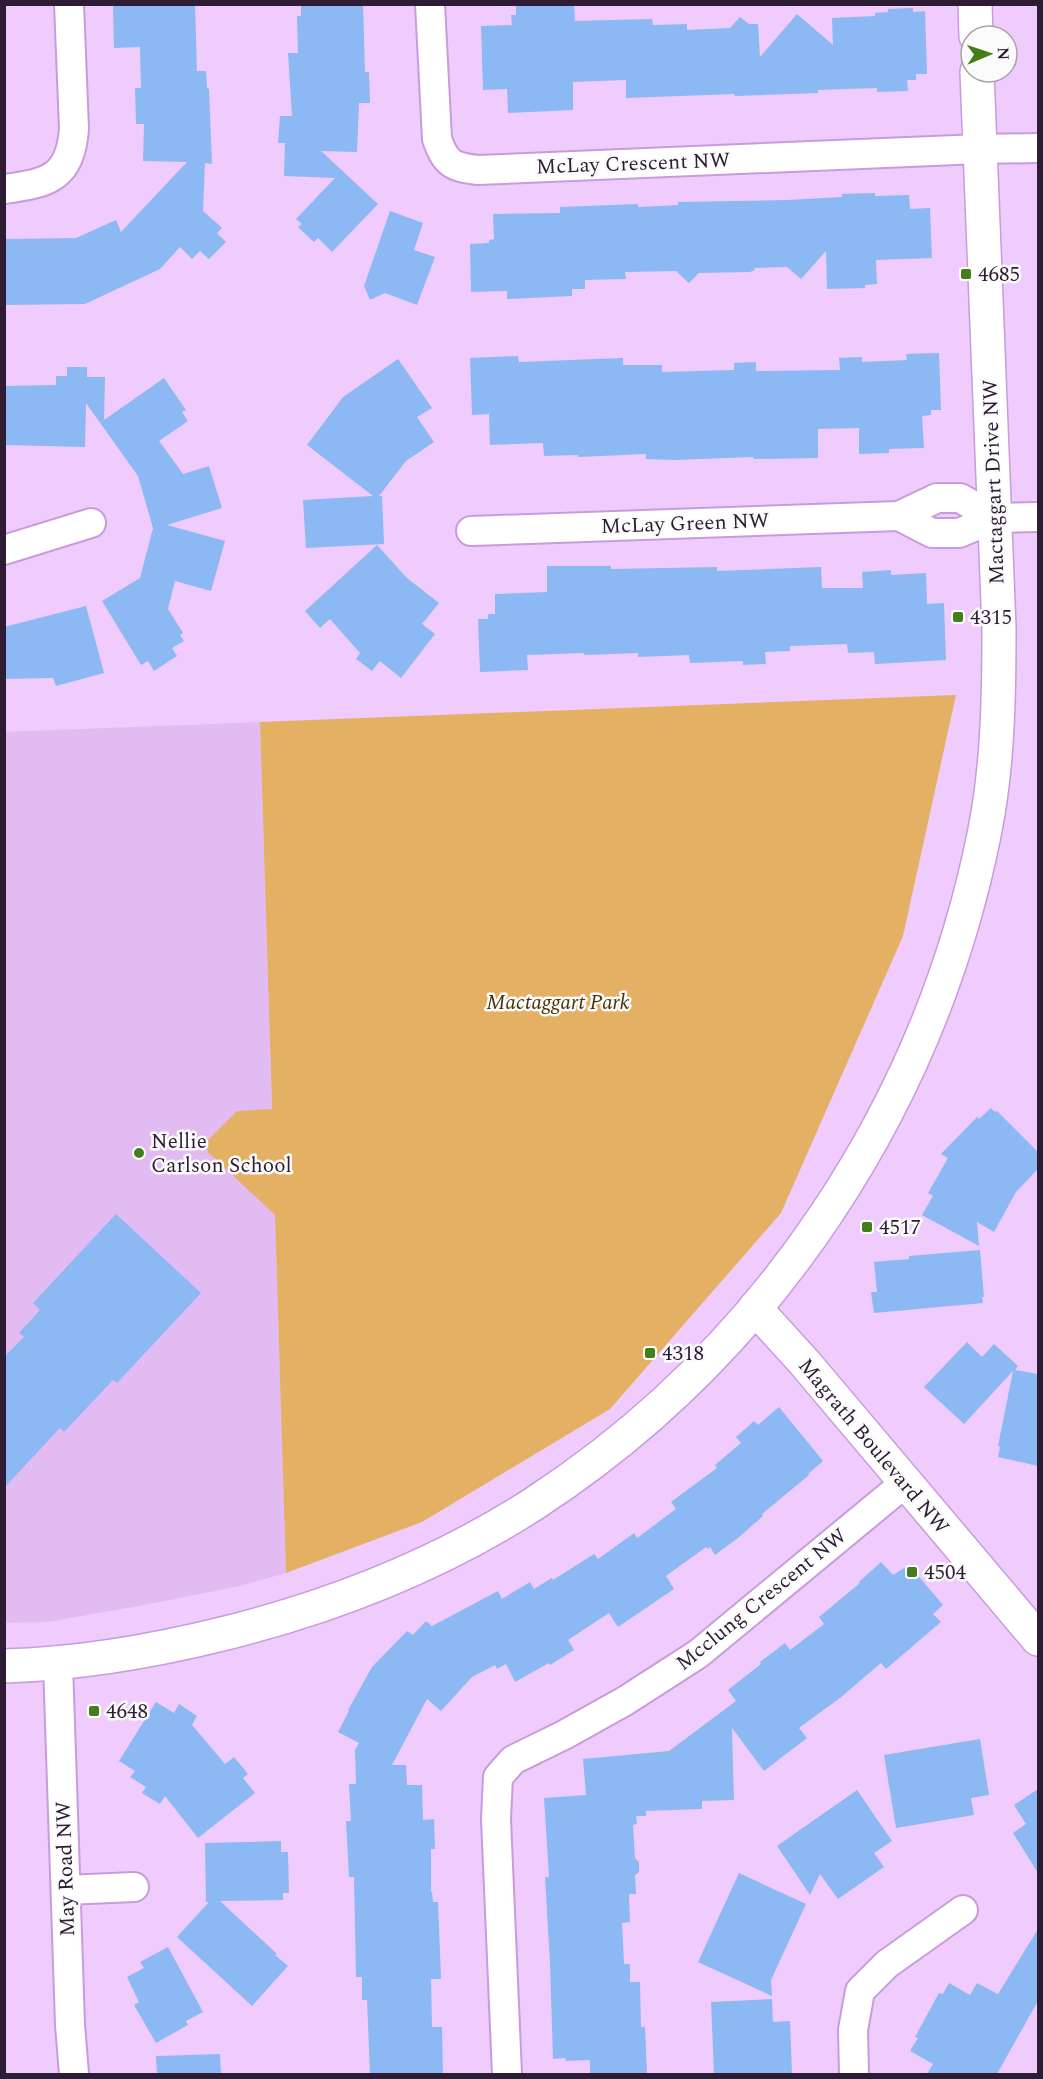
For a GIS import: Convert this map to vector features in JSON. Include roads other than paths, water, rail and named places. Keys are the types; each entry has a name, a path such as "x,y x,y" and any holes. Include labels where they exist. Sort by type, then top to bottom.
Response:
{"street":[{"path":"4,189 29,186 48,180 61,171 73,147 69,4"},
{"name":"McLay Crescent NW","path":"430,4 434,116 437,139 443,156 449,163 461,168 478,170 980,148 1038,148"},
{"path":"975,4 976,24"},
{"name":"Mactaggart Drive NW","path":"4,1666 58,1663 155,1648 259,1625 368,1587 494,1528 536,1503 598,1459 692,1376 727,1341 755,1308 828,1213 853,1175 894,1101 938,1000 957,941 980,853 995,771 999,668 977,84"},
{"name":"McLay Green NW","path":"471,531 899,516 937,498 960,498 995,518"},
{"path":"995,518 1038,518"},
{"path":"4,550 91,523"},
{"name":"Magrath Boulevard NW","path":"755,1308 804,1362 1038,1639"},
{"name":"Mcclung Crescent NW","path":"507,2074 496,1819 498,1777 513,1760 625,1701 698,1654 905,1483"},
{"name":"May Road NW","path":"58,1663 70,2025 74,2074"},
{"path":"66,1890 134,1887"},
{"path":"854,2074 853,2030 860,1991 887,1964 963,1910"}],"place":[{"name":"4685","path":"966,274"},
{"name":"4315","path":"958,617"},
{"name":"Nellie Carlson School","path":"139,1153"},
{"name":"4517","path":"867,1227"},
{"name":"4318","path":"650,1353"},
{"name":"4504","path":"912,1572"},
{"name":"4648","path":"94,1711"}],"park label":[{"name":"Mactaggart Park","path":"558,1002"}]}
